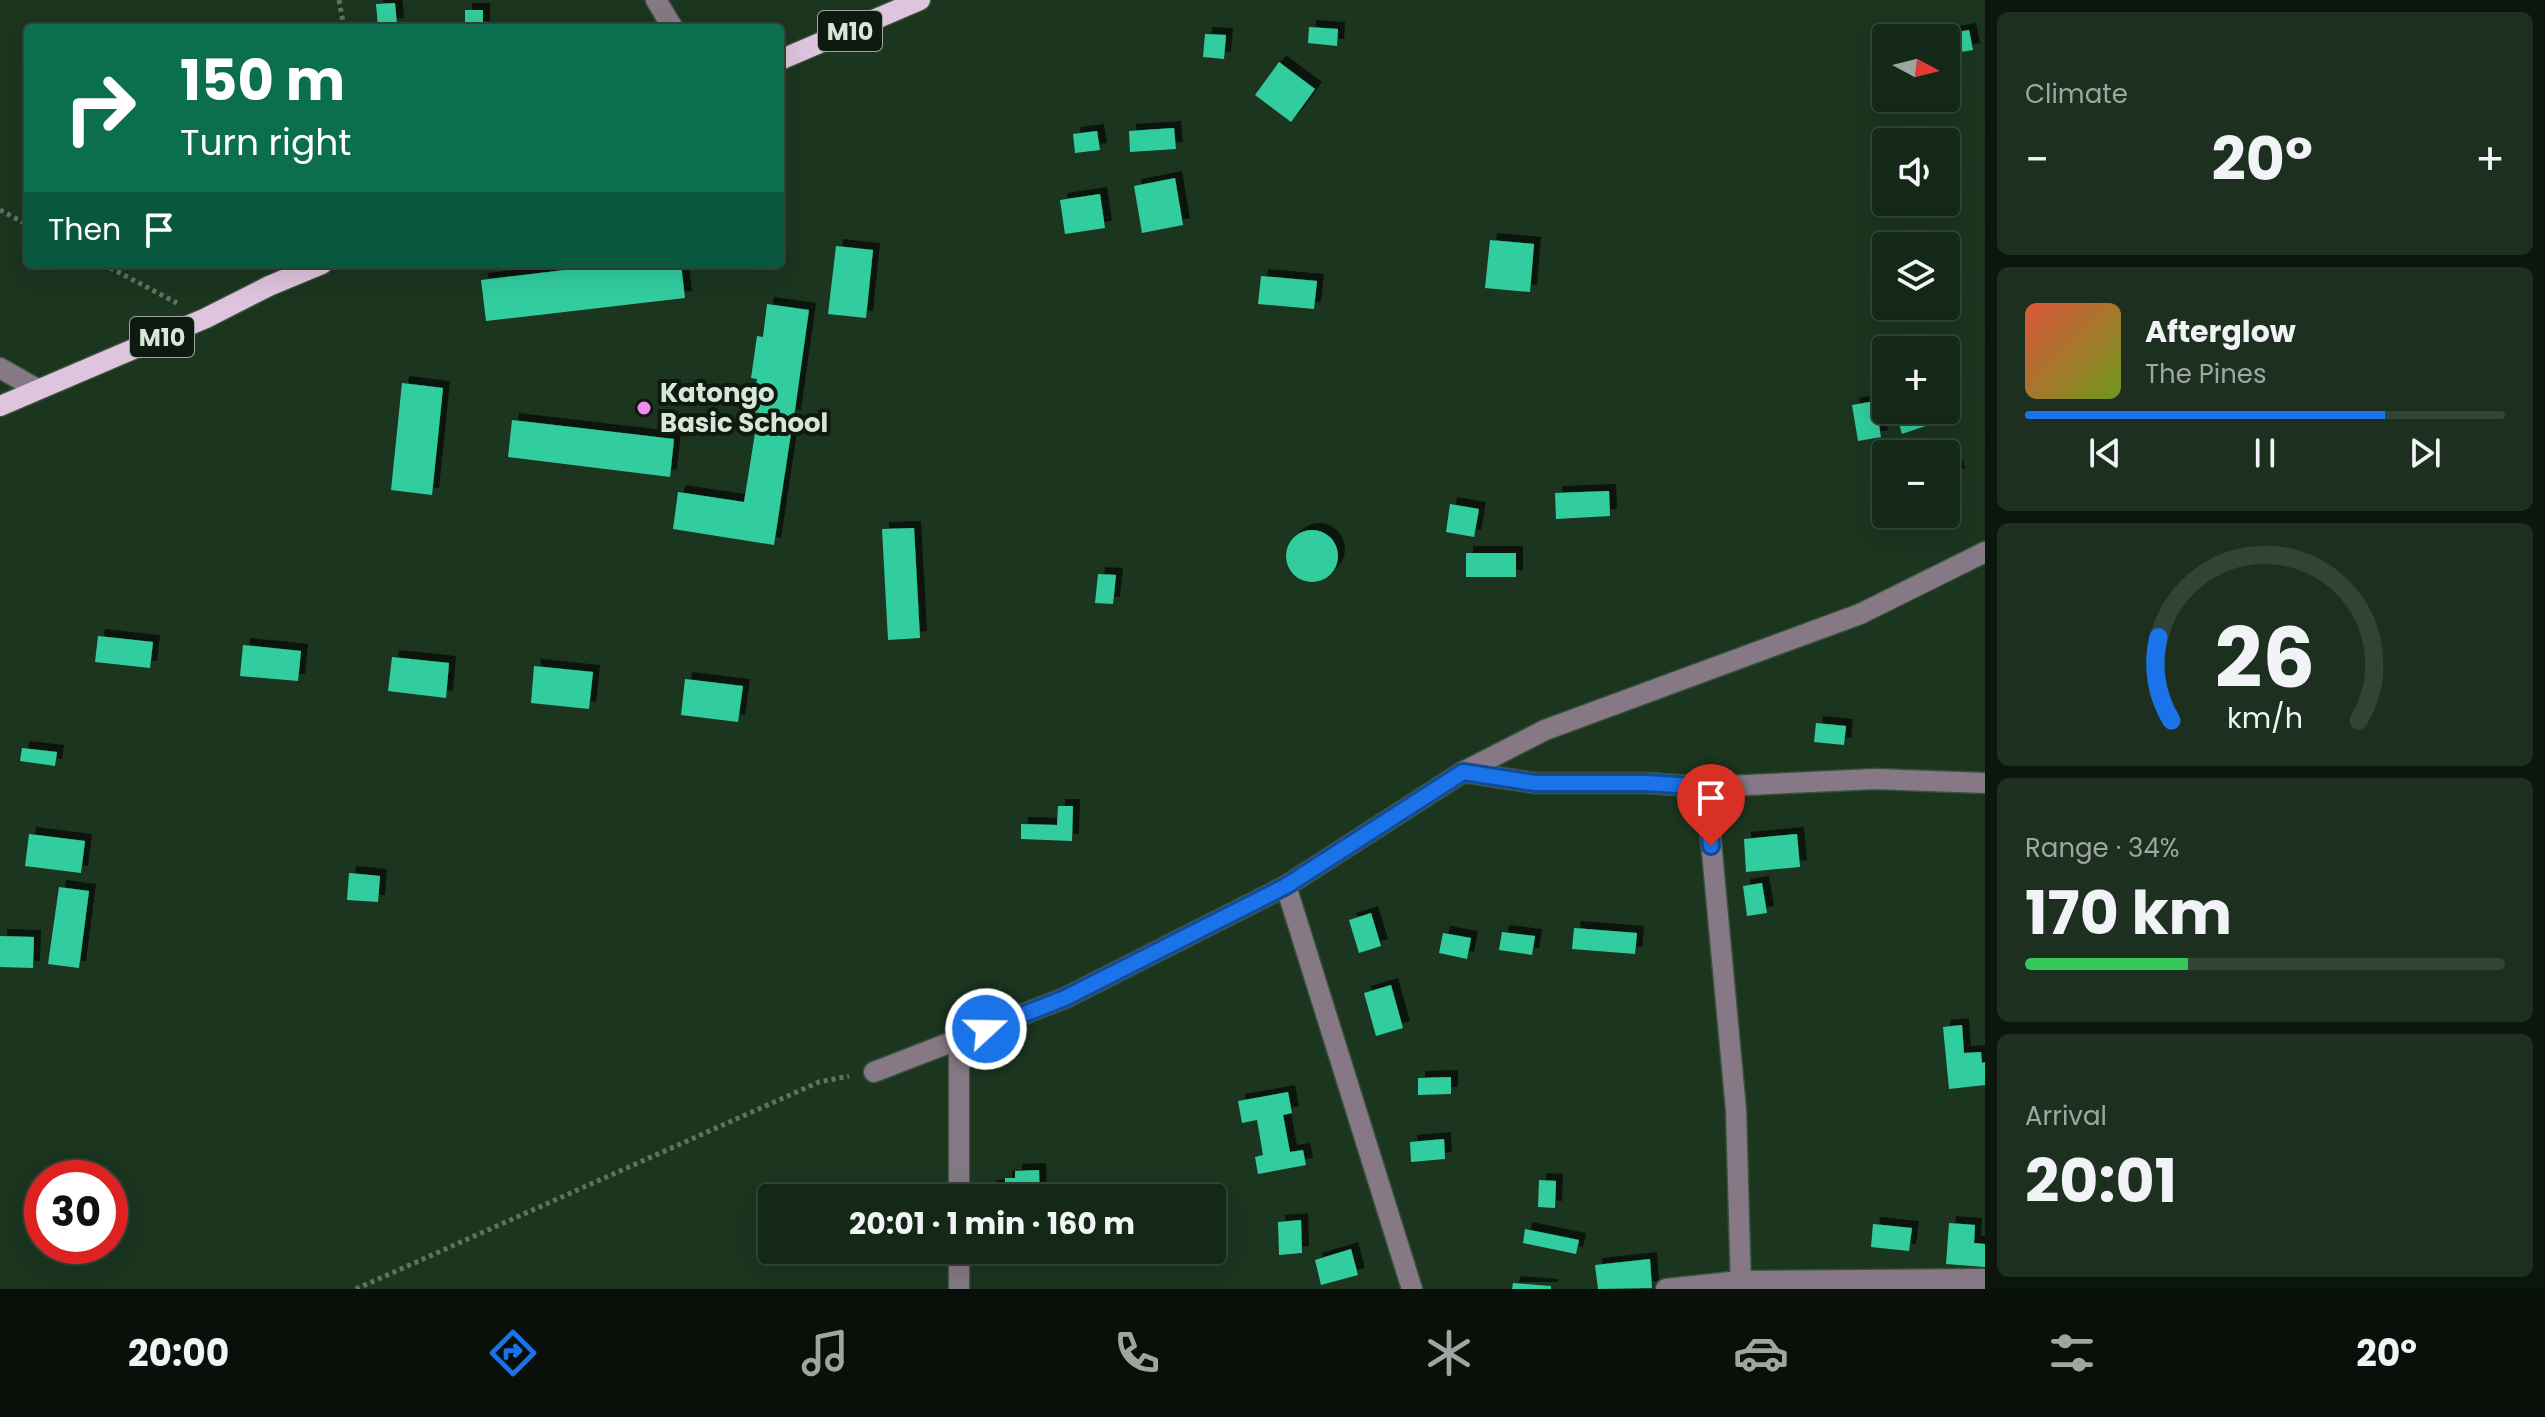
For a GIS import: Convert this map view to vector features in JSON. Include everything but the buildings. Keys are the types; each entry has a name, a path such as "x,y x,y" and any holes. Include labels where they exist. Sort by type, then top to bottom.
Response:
{"main road":[{"name":"M10","path":"784,58 920,0"},
{"name":"M10","path":"0,406 206,318 312,268"}],"street":[{"path":"656,0 671,24"},
{"path":"0,368 37,389"},
{"path":"874,1072 1065,998 1286,886 1463,772 1545,730 1860,614 1985,552"},
{"path":"1463,772 1535,783 1647,783 1706,787 1875,779 1985,783"},
{"path":"1706,787 1736,1110 1741,1285"},
{"path":"1286,886 1412,1289"},
{"path":"959,1039 959,1184"},
{"path":"959,1264 959,1289"},
{"path":"1666,1289 1985,1279"}],"path":[{"path":"339,0 343,24"},
{"path":"0,210 24,223"},
{"path":"111,268 206,318"},
{"path":"356,1289 819,1082 874,1072"}],"place":[{"name":"Katongo Basic School","path":"644,408"}],"route":[{"path":"986,1029 1065,998 1286,886 1463,772 1535,783 1647,783 1706,787 1711,846"}]}
